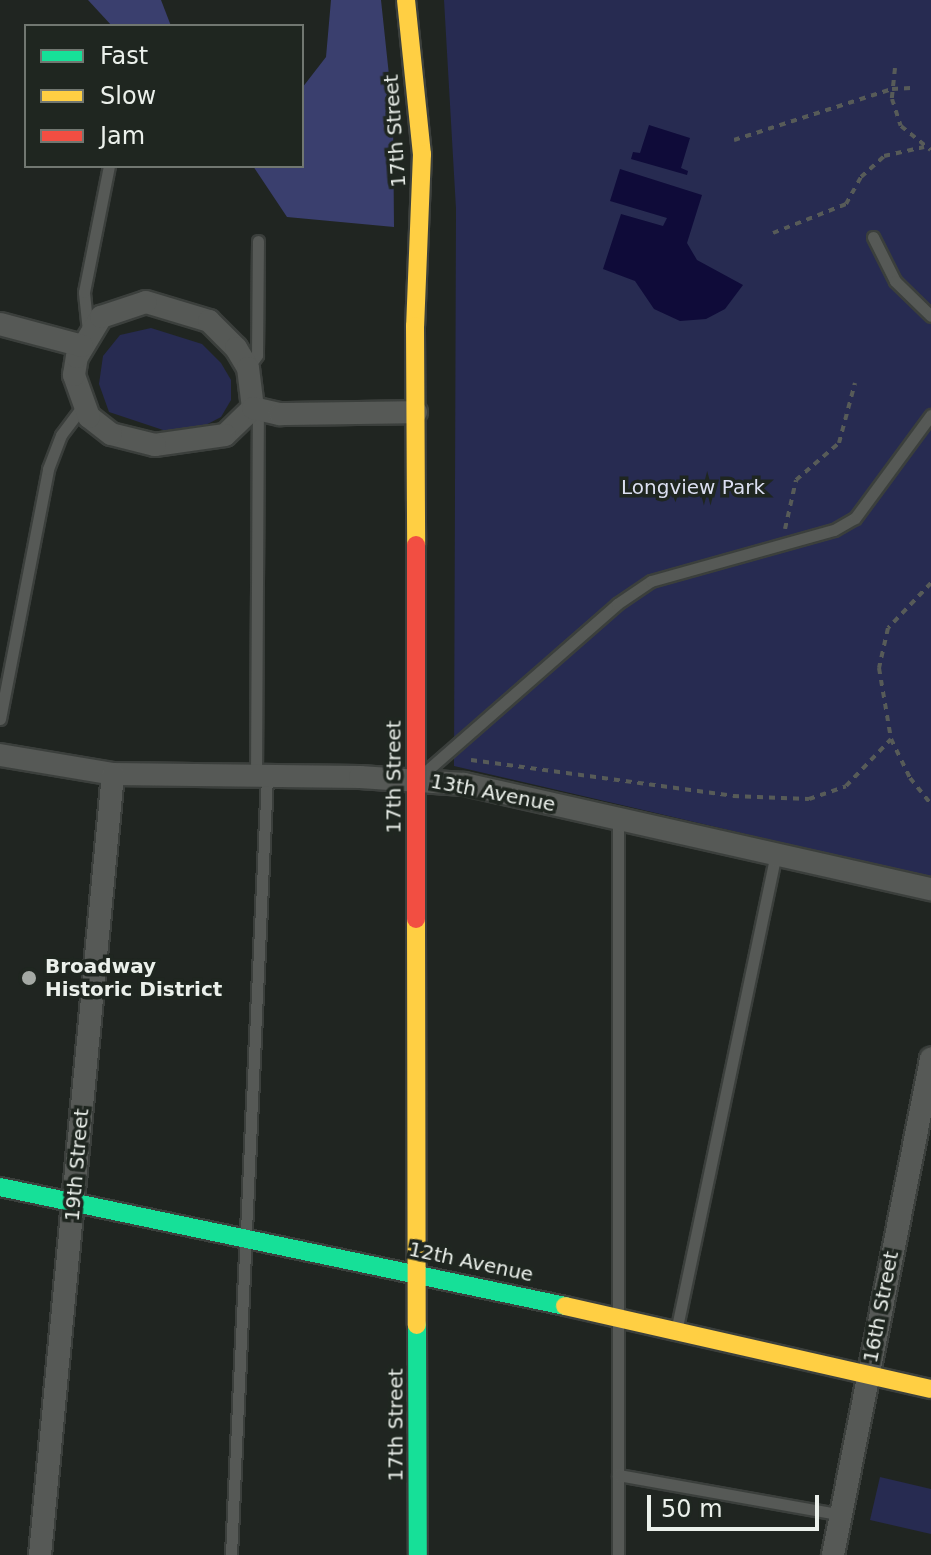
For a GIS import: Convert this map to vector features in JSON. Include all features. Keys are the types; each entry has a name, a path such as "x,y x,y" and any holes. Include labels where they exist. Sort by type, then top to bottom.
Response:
{"street":[{"name":"17th Street","path":"406,0 422,154 416,412 418,1555"},
{"path":"146,302 171,306 209,321 236,348 248,368 255,408 225,435 155,445 111,434 89,417 74,375 85,340 101,317 146,302"},
{"path":"0,324 85,340"},
{"path":"255,408 280,414 416,412"},
{"name":"13th Avenue","path":"0,755 113,774 416,780 464,784 931,889"},
{"name":"19th Street","path":"40,1555 113,774"},
{"name":"16th Street","path":"833,1555 931,1059"},
{"name":"12th Avenue","path":"0,1187 417,1272 931,1389"}],"lane":[{"path":"85,340 84,292 109,168"},
{"path":"873,237 895,281 931,316"},
{"path":"248,368 257,355 258,241"},
{"path":"0,719 48,469 61,435 84,405"},
{"path":"231,1555 246,1236 261,778 255,408"},
{"path":"416,780 617,604 651,581 834,530 855,518 931,415"},
{"path":"618,819 615,1316 618,1555"},
{"path":"676,1330 776,854"},
{"path":"618,1475 842,1515"}],"path":[{"path":"895,68 892,89 901,126 931,150"},
{"path":"734,140 892,89 911,88"},
{"path":"773,233 846,204 861,177 884,156 924,147"},
{"path":"784,543 796,480 834,451 855,383"},
{"path":"931,583 900,611 883,646 879,668 891,739 910,778 931,804"},
{"path":"441,759 571,771 601,780 733,796 809,799 846,786 891,739"}],"green space":[{"name":"Longview Park","path":"444,0 931,0 931,877 454,766 456,209"},
{"path":"151,328 202,344 221,363 231,380 231,400 221,417 200,428 169,432 109,412 99,384 103,356 120,335"},
{"path":"880,1477 931,1489 931,1534 870,1520"}],"shaded area":[{"path":"88,0 161,0 170,24 110,24"},
{"path":"331,0 381,0 393,113 394,227 287,217 254,168 304,168 304,85 326,57"},
{"path":"649,125 690,138 681,168 688,171 687,175 631,159 633,152 640,153"},
{"path":"620,169 702,195 687,243 697,260 743,285 725,309 706,319 680,321 654,309 635,281 603,269 621,214 663,226 667,218 610,201"}],"traffic: fast":[{"path":"0,1187 565,1306"},
{"path":"417,1325 418,1555"}],"traffic: slow":[{"path":"406,0 422,154 415,326 416,545"},
{"path":"416,919 417,1325"},
{"path":"565,1306 931,1389"}],"traffic: jam":[{"path":"416,545 416,919"}],"place":[{"name":"Broadway Historic District","path":"29,978"}]}
